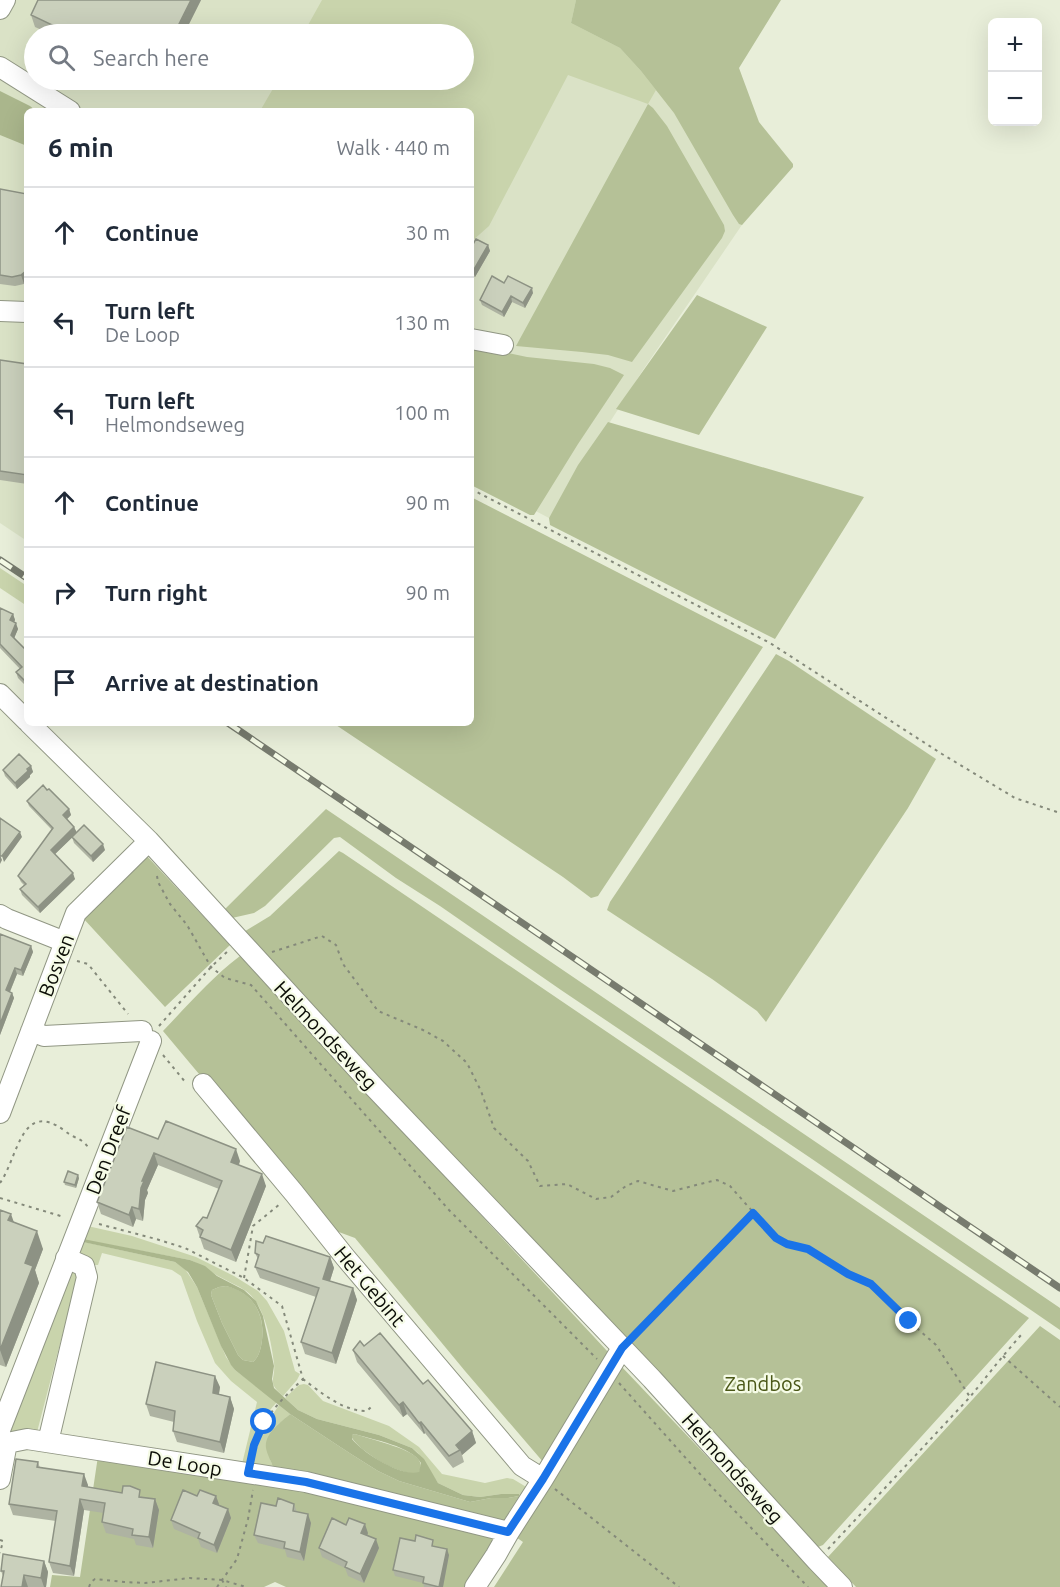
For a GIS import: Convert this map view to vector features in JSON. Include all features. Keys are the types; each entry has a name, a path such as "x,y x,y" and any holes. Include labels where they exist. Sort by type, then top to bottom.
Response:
{"street":[{"path":"0,9 5,0"},
{"path":"0,67 24,82"},
{"path":"37,90 65,108"},
{"path":"0,311 24,312"},
{"path":"474,340 503,345"},
{"name":"Helmondseweg","path":"0,694 24,718"},
{"name":"Helmondseweg","path":"32,726 149,841 374,1087 622,1348 842,1587"},
{"name":"Bosven","path":"1,1109 76,913 149,841"},
{"path":"0,915 65,942"},
{"path":"31,1031 44,1036 150,1033"},
{"name":"Den Dreef","path":"0,1479 2,1438 150,1033"},
{"name":"Het Gebint","path":"203,1084 345,1257 522,1466 543,1479"},
{"path":"48,1442 87,1277 84,1266 66,1258"},
{"path":"475,1587 622,1348"},
{"name":"De Loop","path":"2,1438 48,1442 306,1482 508,1532"}],"path":[{"path":"474,491 770,643 1006,793 1060,813"},
{"path":"156,872 158,882 170,904 187,925 211,967 225,978 251,985 449,1210 609,1371 708,1483 808,1587"},
{"path":"253,956 291,947 322,936 336,945 343,964 378,1011 443,1041 467,1063 481,1091 494,1128 528,1161 540,1186 567,1184 596,1199 611,1197 626,1186 638,1181 673,1191 717,1180 730,1186 776,1238 787,1244 808,1249 848,1274 871,1284 936,1345 970,1397"},
{"path":"150,1033 239,940"},
{"path":"0,1183 23,1133 40,1121 56,1124 69,1135 86,1142 96,1157 104,1161"},
{"path":"244,1278 253,1226 294,1193"},
{"path":"0,1198 80,1222 126,1231 185,1248 244,1278 282,1306 303,1378 328,1398 361,1411 367,1411 372,1406"},
{"path":"622,1348 753,1213"},
{"path":"817,1561 970,1397 1021,1335"},
{"path":"1003,1356 1060,1407"},
{"path":"217,1587 237,1559 248,1519 258,1435 274,1408 303,1378"},
{"path":"543,1479 679,1587"},
{"path":"0,1540 3,1541 0,1553"},
{"path":"89,1587 95,1579 145,1583 190,1578 222,1580 246,1587"},
{"path":"222,1580 226,1587"}],"shaded area":[{"path":"0,0 769,0 725,72 776,175 643,370 549,518 474,479 474,108 24,108 24,539 0,523"},
{"path":"322,0 576,0 571,23 620,48 656,90 648,104 568,75 489,226 474,239 474,108 262,108 272,90 474,90 474,24 309,24"},
{"path":"0,91 32,108 24,108 24,145 0,135"},
{"path":"0,568 24,584 24,604 0,588"},
{"path":"83,1225 132,1236 196,1257 234,1276 258,1291 267,1301 284,1331 295,1371 300,1374 283,1396 273,1384 274,1363 266,1324 258,1305 246,1291 190,1260 84,1240 84,1242 175,1262 185,1269 197,1287 226,1357 235,1370 277,1402 256,1433 247,1469 241,1468 257,1402 231,1381 215,1363 181,1276 172,1270 102,1253 98,1265 93,1265 72,1250"},
{"path":"83,1239 190,1260 205,1266 217,1276 244,1290 256,1301 263,1316 274,1366 272,1379 274,1388 298,1410 317,1419 379,1435 412,1448 424,1459 438,1483 463,1495 480,1497 519,1494 519,1496 470,1502 399,1481 378,1471 290,1414 235,1370 221,1346 197,1287 188,1272 175,1262 83,1242","holes":["226,1286 250,1299 259,1313 262,1340 258,1355 253,1362 243,1360 238,1355 211,1295 212,1290","352,1435 391,1444 409,1452 421,1463 419,1472 402,1471 383,1463 357,1445 352,1439"]},
{"path":"69,1264 80,1267 36,1436 7,1431"},
{"path":"299,1385 308,1385 323,1401 389,1426 419,1447 442,1474 485,1483 507,1478 528,1488 509,1519 504,1520 519,1494 480,1497 463,1495 438,1483 418,1453 412,1448 379,1435 317,1419 298,1410 285,1398"},
{"path":"279,1405 290,1414 274,1428 270,1459 273,1467 260,1465 258,1470 251,1469 262,1431"}],"green space":[{"path":"576,0 781,0 739,68 759,122 793,164 793,167 742,225 733,215 674,113 641,71 620,48 571,23"},
{"path":"648,104 667,126 724,225 725,231 722,238 632,362 608,355 516,346"},
{"path":"697,295 767,327 699,435 616,409"},
{"path":"474,346 527,357 594,364 624,375 534,515 474,487"},
{"path":"608,422 864,497 775,639 550,525 549,518 578,465"},
{"path":"474,499 763,647 598,896 591,898 337,726 474,726"},
{"path":"776,654 936,759 908,808 766,1022 757,1011 712,979 607,910 610,902"},
{"path":"326,809 1060,1308 1060,1330 812,1159 396,878 340,837 334,838 265,906 254,913 232,918 223,911"},
{"name":"Zandbos","path":"339,851 1029,1318 823,1545 818,1547 242,933 270,916"},
{"path":"145,854 230,945 165,1007 82,917"},
{"path":"240,956 608,1352 544,1463 355,1238 328,1228 163,1031 209,983"},
{"path":"226,1286 243,1293 259,1313 262,1340 258,1355 253,1362 243,1360 238,1355 211,1295 212,1290"},
{"path":"1040,1326 1060,1340 1060,1587 856,1587 828,1557"},
{"path":"621,1366 831,1587 494,1587 523,1542 513,1535"},
{"path":"290,1414 378,1471 399,1481 470,1502 519,1496 504,1520 500,1522 283,1471 273,1467 266,1443 274,1429"},
{"path":"355,1434 414,1455 420,1462 419,1473 402,1471 382,1463 357,1444 352,1438"},
{"path":"98,1456 301,1489 484,1530 494,1540 464,1587 286,1587 275,1582 264,1587 50,1587 52,1575 80,1577"}],"building":[{"path":"38,0 191,0 179,24 50,24 31,15"},
{"path":"0,189 24,193 24,272 12,277 0,275"},
{"path":"476,239 488,245 474,269"},
{"path":"492,276 504,283 508,276 532,288 523,303 511,296 502,312 480,300"},
{"path":"0,360 24,364 24,475 0,471"},
{"path":"0,608 13,614 10,620 16,623 11,635 24,648 24,680 16,672 22,667 0,644"},
{"path":"19,754 31,766 15,783 3,770"},
{"path":"43,785 69,809 63,815 74,827 51,850 73,873 38,907 20,889 26,884 18,876 53,828 27,801"},
{"path":"0,818 20,832 2,856 0,856"},
{"path":"84,825 103,844 91,856 72,837"},
{"path":"0,934 31,946 21,970 15,968 6,990 12,993 0,1024"},
{"path":"166,1121 236,1149 231,1162 262,1174 231,1250 200,1237 203,1230 196,1226 203,1217 207,1218 222,1181 154,1153 142,1181 144,1181 139,1209 132,1207 129,1215 97,1202 127,1127 158,1139"},
{"path":"68,1171 78,1175 75,1185 64,1182"},
{"path":"0,1210 11,1214 8,1220 37,1231 25,1263 33,1266 0,1350"},
{"path":"266,1236 330,1257 323,1279 353,1288 332,1353 301,1342 319,1288 255,1267 259,1255 255,1253 256,1241 263,1243"},
{"path":"380,1333 423,1384 428,1380 472,1431 456,1445 460,1450 449,1456 403,1402 399,1405 353,1350 360,1341 364,1346"},
{"path":"156,1362 215,1376 213,1393 230,1397 220,1442 173,1431 175,1411 146,1404"},
{"path":"16,1459 38,1462 37,1467 84,1474 82,1486 122,1493 123,1486 140,1490 139,1497 155,1499 149,1537 132,1535 133,1529 102,1522 105,1503 80,1499 70,1566 49,1562 57,1511 9,1504"},
{"path":"183,1490 197,1496 200,1490 216,1496 213,1503 228,1509 214,1545 198,1538 200,1533 171,1520"},
{"path":"278,1498 294,1504 293,1511 308,1514 300,1552 284,1548 285,1542 254,1535 261,1503 276,1506"},
{"path":"332,1518 346,1525 349,1518 365,1524 361,1533 376,1539 360,1574 345,1567 347,1562 319,1548"},
{"path":"416,1535 433,1540 432,1546 447,1549 439,1587 423,1583 424,1577 393,1570 400,1538 415,1541"},
{"path":"3,1554 44,1561 41,1578 24,1575 22,1587 1,1587 4,1571 1,1571"}],"railway":[{"path":"0,560 24,576"},
{"path":"232,726 1060,1288"}],"route":[{"path":"264,1422 254,1445 248,1473 306,1482 508,1532 543,1479 622,1348 753,1213 776,1238 787,1244 808,1249 848,1274 871,1284 909,1321"}]}
